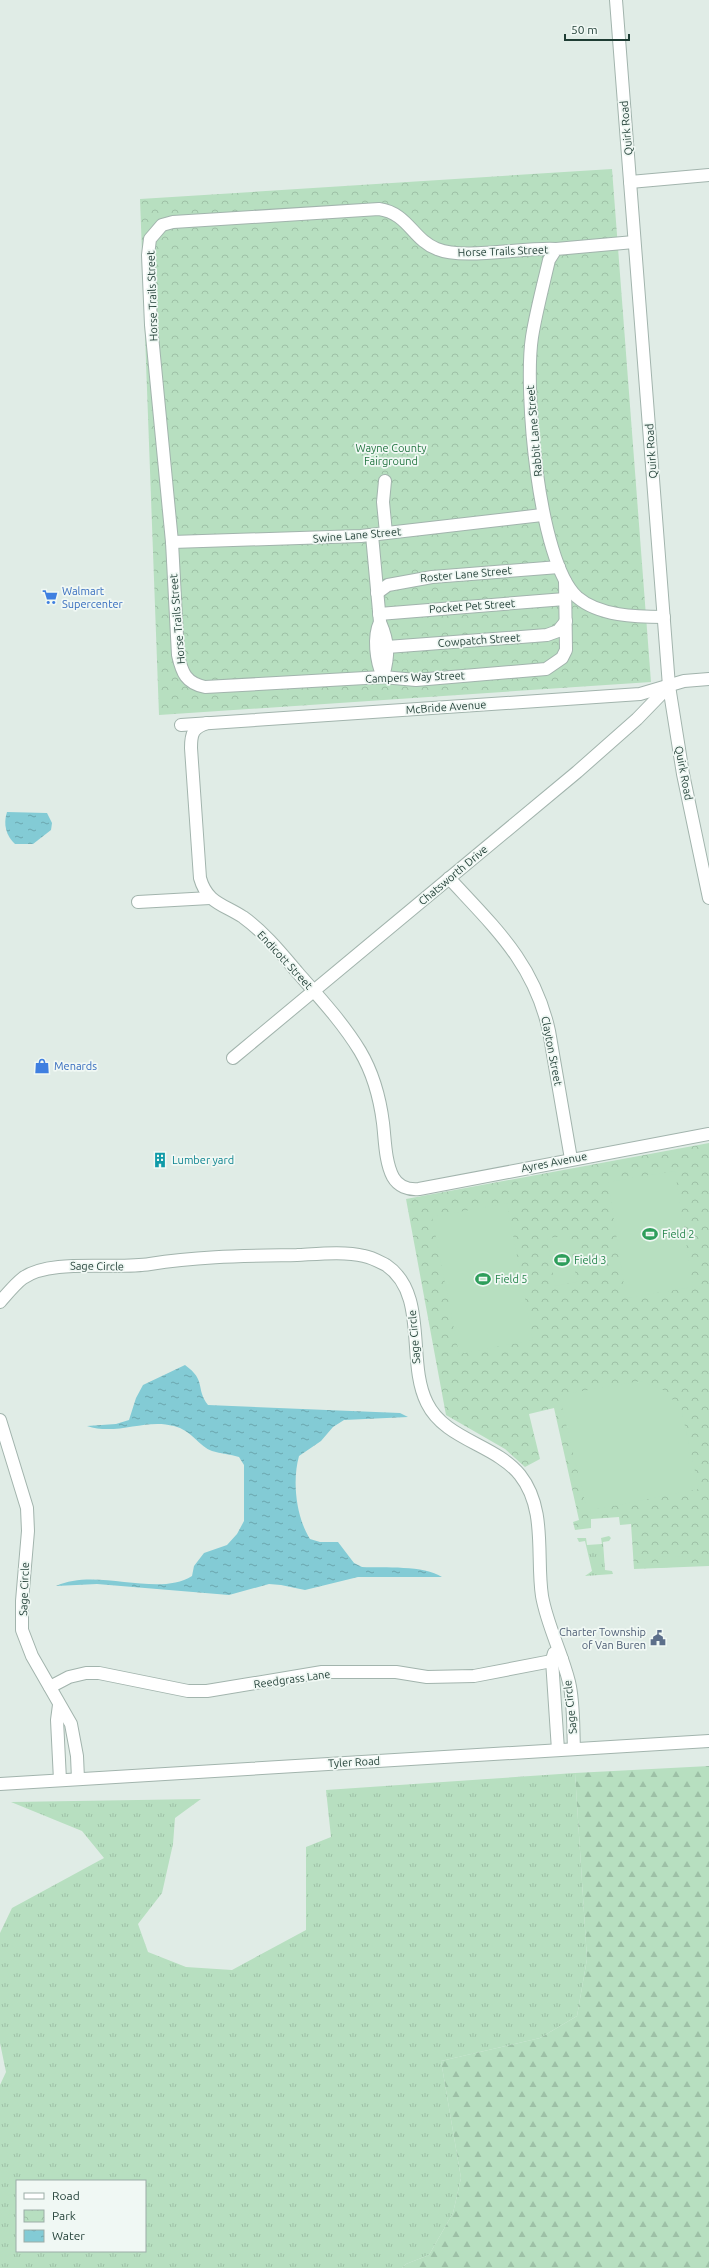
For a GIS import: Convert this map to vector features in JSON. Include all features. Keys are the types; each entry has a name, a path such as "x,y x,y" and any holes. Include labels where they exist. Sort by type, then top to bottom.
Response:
{"street":[{"name":"Quirk Road","path":"616,0 669,686 683,774 709,898"},
{"path":"630,182 709,175"},
{"name":"Horse Trails Street","path":"188,681 181,670 178,655 172,542 151,325 148,255 150,239 162,225 182,221 379,209 404,218 429,245 438,250 460,252 531,248 556,249"},
{"path":"556,249 634,242"},
{"name":"Rabbit Lane Street","path":"556,249 549,260 532,338 530,380 542,515 565,581 582,600 600,610 647,617 664,617"},
{"path":"384,481 383,502 386,533"},
{"name":"Swine Lane Street","path":"172,542 305,539 372,535 542,515"},
{"path":"372,535 379,618 386,635 388,656 383,677"},
{"name":"Roster Lane Street","path":"377,593 388,585 419,578 559,567"},
{"name":"Campers Way Street","path":"188,681 206,687 383,677 416,680 546,669 562,658 566,650 565,581"},
{"name":"Pocket Pet Street","path":"379,618 566,599"},
{"path":"379,618 376,630 379,667 383,677"},
{"name":"Cowpatch Street","path":"387,647 547,635 558,631 566,620"},
{"name":"McBride Avenue","path":"182,725 640,694 684,681 709,679"},
{"name":"Chatsworth Drive","path":"233,1058 577,772 636,719 669,686"},
{"path":"207,723 198,727 192,733 191,748 200,878 205,892 210,898"},
{"name":"Clayton Street","path":"449,878 507,941 531,978 545,1012 571,1159"},
{"path":"138,902 210,898"},
{"name":"Endicott Street","path":"210,898 242,917 265,936 314,991 352,1039 368,1069 380,1106 390,1171 401,1185"},
{"name":"Ayres Avenue","path":"401,1185 409,1189 418,1189 709,1134"},
{"name":"Sage Circle","path":"0,1302 24,1277 42,1270 63,1266 137,1266 188,1258 325,1254 364,1256 386,1266 401,1280 414,1313 417,1376 427,1404 446,1427 494,1453 520,1475 532,1498 540,1538 543,1597 556,1644 558,1750"},
{"name":"Sage Circle","path":"0,1420 27,1508 28,1531 22,1601 22,1630 32,1656 71,1724 77,1756 78,1779"},
{"name":"Sage Circle","path":"557,1660 570,1685 574,1749"},
{"name":"Reedgrass Lane","path":"50,1687 69,1677 86,1673 98,1673 188,1690 207,1691 322,1672 396,1672 427,1677 474,1676 557,1660"},
{"path":"60,1704 57,1720 60,1780"},
{"name":"Tyler Road","path":"0,1784 709,1741"}],"green space":[{"name":"Wayne County Fairground","path":"612,169 651,682 159,715 140,199"},
{"path":"709,1143 709,1566 634,1569 631,1524 620,1525 619,1517 591,1519 591,1528 575,1530 573,1522 579,1520 554,1408 529,1414 540,1459 525,1467 505,1449 446,1415 406,1199"},
{"name":"Field 2","path":"675,1171 693,1287 626,1298 608,1182"},
{"name":"Field 5","path":"507,1203 533,1340 459,1354 432,1217"},
{"name":"Field 3","path":"569,1236 577,1282 555,1286 547,1238"},
{"path":"641,1381 663,1390 681,1408 699,1489 592,1510 586,1506 559,1395"},
{"path":"609,1536 611,1538 609,1541 603,1542 605,1570 612,1571 613,1574 585,1576 592,1571 585,1541 579,1542 577,1538 586,1538 587,1545 602,1544 601,1538"},
{"path":"684,1556 685,1566 659,1568 659,1557"},
{"path":"709,1766 709,2268 402,2268 406,2264 429,2255 453,2213 461,2178 441,2061 540,2038 577,2016 587,1959 575,1773"},
{"path":"575,1773 587,1959 577,2016 540,2038 441,2061 461,2178 453,2213 429,2255 406,2264 402,2268 0,2268 0,2085 6,2072 0,2043 0,1933 12,1908 104,1858 82,1831 11,1802 201,1799 175,1818 173,1844 162,1893 138,1924 148,1952 186,1967 232,1970 306,1930 306,1847 331,1837 326,1790"}],"water":[{"path":"7,812 47,813 52,823 51,830 33,844 15,844 7,834 6,830 5,821"},
{"path":"185,1365 199,1380 202,1394 208,1405 400,1413 408,1417 344,1420 333,1427 321,1441 299,1456 296,1487 301,1520 310,1539 320,1542 338,1542 354,1563 362,1567 415,1569 434,1573 442,1577 358,1577 305,1590 269,1584 229,1595 97,1584 56,1586 72,1581 90,1580 108,1580 144,1584 178,1582 192,1576 194,1566 204,1553 227,1545 237,1534 244,1521 244,1465 239,1457 212,1451 203,1446 185,1431 174,1426 152,1424 98,1429 87,1426 116,1424 129,1420 136,1398 143,1385"}],"place":[{"name":"Walmart Supercenter","path":"50,597"},
{"name":"Menards","path":"42,1066"},
{"name":"Lumber yard","path":"160,1160"},
{"name":"Field 2","path":"650,1234"},
{"name":"Field 3","path":"562,1260"},
{"name":"Field 5","path":"483,1279"},
{"name":"Charter Township of Van Buren","path":"658,1638"}]}
